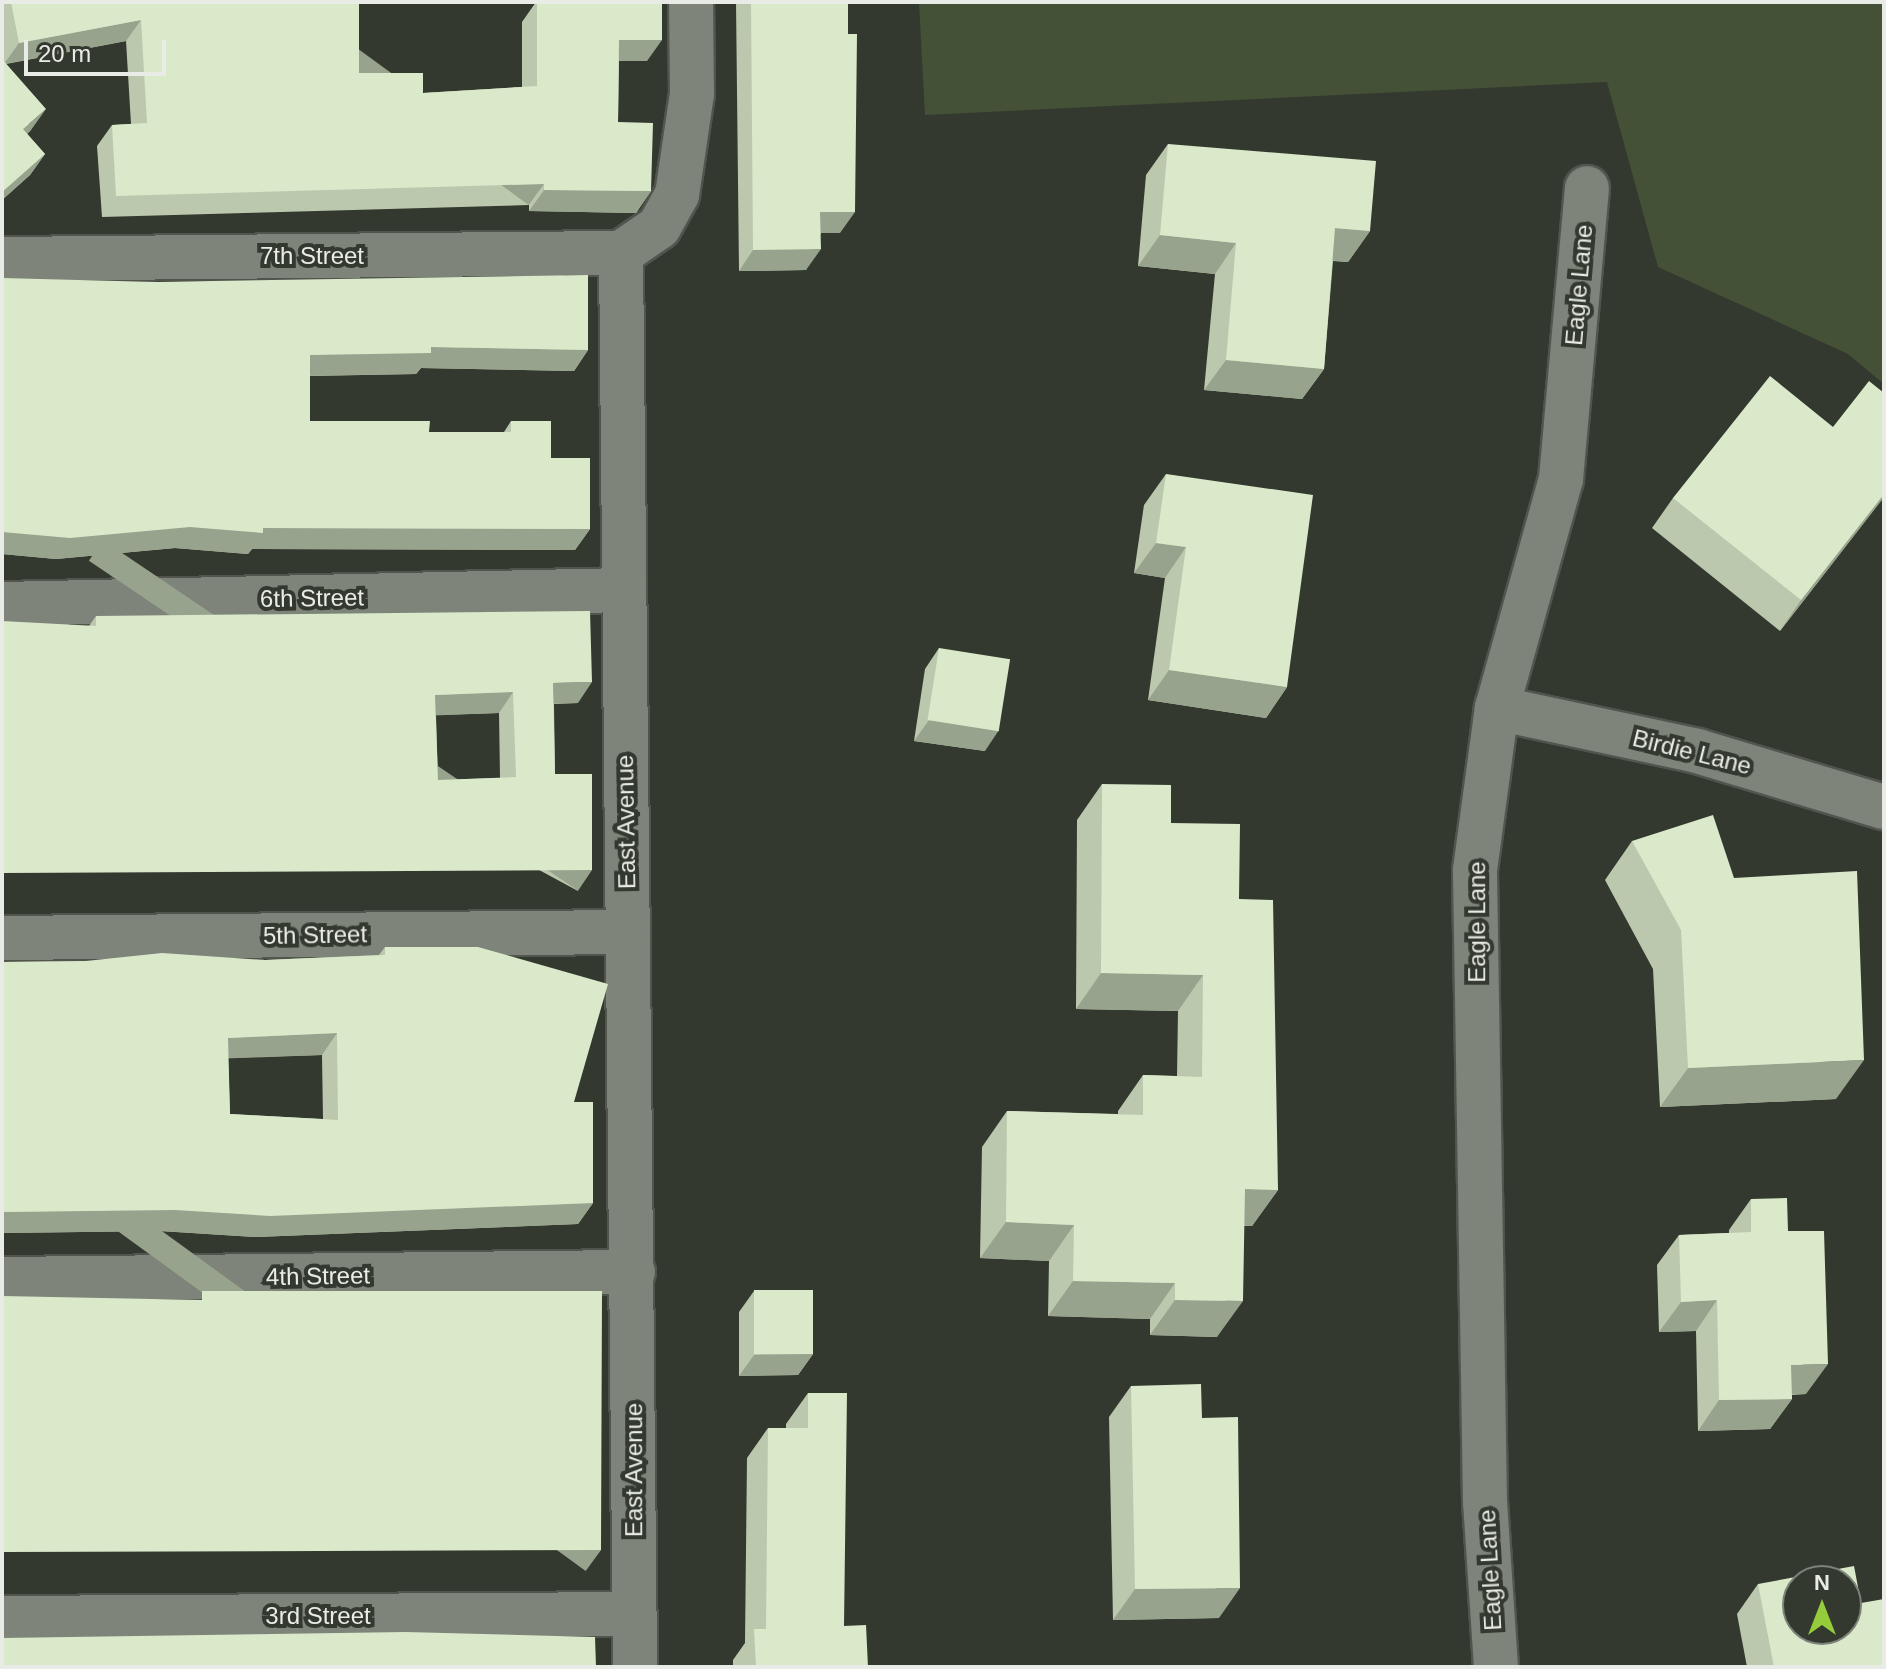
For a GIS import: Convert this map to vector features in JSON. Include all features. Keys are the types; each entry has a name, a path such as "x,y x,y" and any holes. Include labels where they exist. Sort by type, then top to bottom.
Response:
{"street":[{"path":"621,253 659,227 677,195 692,94 691,2"},
{"name":"Eagle Lane","path":"1496,1667 1485,1502 1475,870 1497,708 1561,479 1587,188"},
{"name":"7th Street","path":"2,259 621,253"},
{"name":"East Avenue","path":"621,253 635,1667"},
{"name":"6th Street","path":"2,604 623,590"},
{"name":"Birdie Lane","path":"1497,708 1697,751 1884,807"},
{"name":"5th Street","path":"2,938 627,932"},
{"name":"4th Street","path":"2,1279 633,1272"},
{"name":"3rd Street","path":"2,1618 634,1614"}],"green space":[{"path":"919,2 1884,2 1884,384 1848,354 1658,267 1607,82 925,115"}],"building":[{"path":"11,2 359,2 359,73 423,73 423,93 537,86 537,2 662,2 662,40 619,40 618,122 653,123 651,191 544,190 544,184 116,196 112,125 147,123 141,20 19,43"},
{"path":"751,2 848,2 848,34 857,34 855,212 820,212 821,249 753,250"},
{"path":"2,59 46,109 23,129 45,154 2,192"},
{"path":"1168,144 1376,161 1370,231 1335,228 1324,369 1226,360 1236,243 1160,235"},
{"path":"588,275 588,350 431,347 431,353 310,355 310,421 430,421 429,432 511,432 511,421 551,421 551,458 590,458 590,529 263,528 263,533 190,527 70,538 2,532 2,278 155,282"},
{"path":"1770,376 1833,427 1869,381 1884,393 1884,494 1801,600 1673,498"},
{"path":"1166,474 1313,495 1287,687 1169,670 1186,547 1156,543"},
{"path":"590,611 592,682 553,683 555,774 592,774 592,870 2,873 2,621 96,626 96,616","holes":["513,692 516,777 438,780 435,695"]},
{"path":"939,648 1010,659 999,731 928,720"},
{"path":"1102,784 1171,785 1171,823 1240,824 1239,899 1273,900 1278,1190 1245,1189 1243,1301 1175,1300 1175,1283 1073,1281 1074,1225 1006,1222 1007,1111 1143,1115 1143,1075 1202,1077 1203,975 1101,973"},
{"path":"1713,815 1734,878 1857,871 1864,1060 1688,1068 1681,930 1632,841"},
{"path":"385,947 478,947 608,984 574,1102 593,1102 593,1203 270,1216 175,1210 2,1212 2,962 86,961 162,953 265,960 385,955","holes":["337,1033 338,1120 230,1114 228,1038"]},
{"path":"1787,1198 1788,1231 1824,1231 1828,1364 1791,1365 1792,1399 1719,1400 1717,1300 1681,1302 1679,1235 1751,1232 1751,1199"},
{"path":"754,1290 813,1290 813,1354 754,1354"},
{"path":"202,1291 602,1291 601,1550 2,1552 2,1296 202,1300"},
{"path":"1201,1384 1202,1418 1238,1417 1240,1588 1135,1589 1131,1386"},
{"path":"808,1393 847,1393 844,1626 866,1625 868,1667 756,1667 754,1629 766,1629 768,1428 808,1428"},
{"path":"1782,1580 1782,1645 1862,1645 1862,1603 1884,1599 1884,1667 1774,1667 1758,1584"},
{"path":"406,1632 595,1637 596,1667 2,1667 2,1638"}]}
